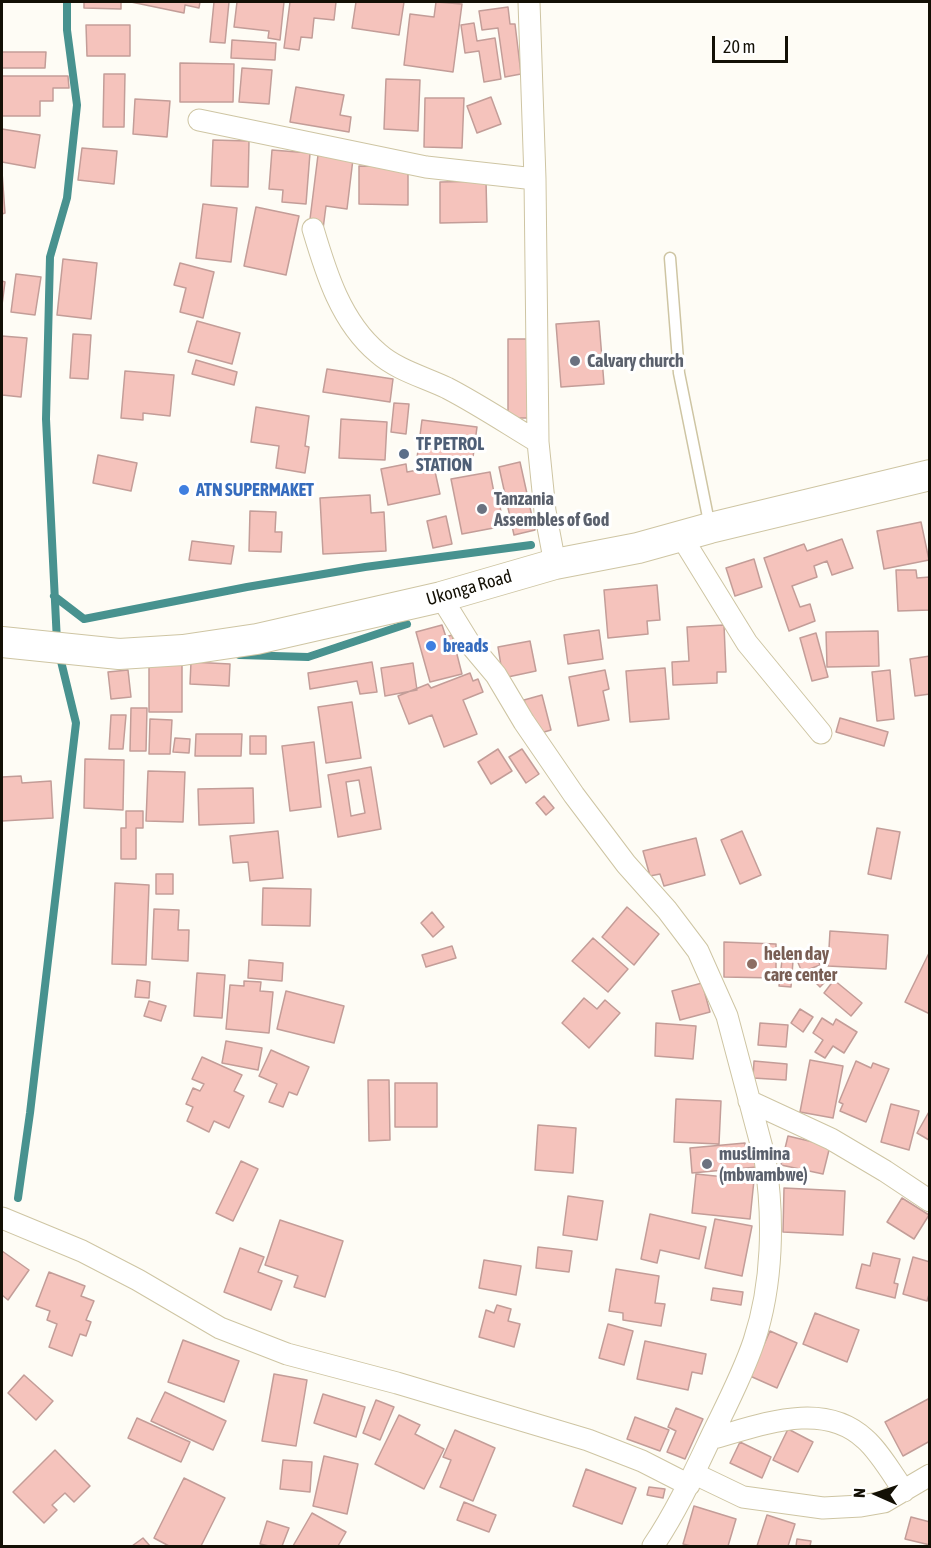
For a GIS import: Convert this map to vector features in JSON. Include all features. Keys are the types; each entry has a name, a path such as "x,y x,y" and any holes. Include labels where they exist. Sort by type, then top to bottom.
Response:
{"street":[{"path":"529,2 535,179 538,442 544,511 555,564"},
{"path":"199,120 426,167 535,179"},
{"path":"313,229 327,276 349,317 364,339 379,354 404,369 447,388 538,442"},
{"name":"Ukonga Road","path":"2,642 118,654 183,650 257,639 441,597 555,564 638,548 710,528 930,475"},
{"path":"681,536 747,643 821,733"},
{"path":"441,597 470,644 496,675 524,722 574,795 626,864 667,910 698,951 727,1016 765,1159 768,1180 769,1252 765,1287 754,1340 692,1479 653,1546"},
{"path":"749,1101 839,1143 930,1202"},
{"path":"2,1218 82,1251 138,1280 220,1328 265,1346 588,1440 743,1497 823,1508 861,1506 884,1502 930,1475"},
{"path":"710,1439 791,1418 820,1419 846,1425 866,1439 904,1491"}],"lane":[{"path":"670,258 679,373 710,528"}],"building":[{"path":"84,2 121,2 121,9 84,8"},
{"path":"131,2 200,2 199,8 185,5 184,13"},
{"path":"214,2 229,2 225,43 210,42"},
{"path":"237,2 284,2 280,40 268,38 269,31 234,27"},
{"path":"290,2 336,2 334,20 314,18 312,38 301,37 299,50 284,48"},
{"path":"356,2 404,2 399,35 352,28"},
{"path":"436,2 462,4 453,72 404,65 410,14 434,17"},
{"path":"508,7 510,24 515,24 521,74 505,77 498,28 482,30 479,11"},
{"path":"474,23 477,41 495,38 501,79 484,82 479,51 465,53 461,25"},
{"path":"86,25 130,25 130,56 87,56"},
{"path":"232,40 276,43 275,60 231,58"},
{"path":"2,52 46,52 45,68 2,68"},
{"path":"180,63 234,64 233,102 180,102"},
{"path":"242,68 272,70 269,104 239,102"},
{"path":"104,74 125,74 124,127 103,127"},
{"path":"2,76 68,76 69,88 53,88 53,101 40,101 40,116 2,116"},
{"path":"386,79 420,80 418,131 384,129"},
{"path":"296,87 344,95 340,115 351,117 349,132 290,122"},
{"path":"491,97 501,124 477,133 467,106"},
{"path":"425,98 464,98 462,148 424,147"},
{"path":"135,99 170,101 167,137 133,134"},
{"path":"2,129 40,135 35,168 2,162"},
{"path":"213,140 249,141 248,187 211,186"},
{"path":"82,148 117,151 114,184 78,180"},
{"path":"272,150 310,153 306,204 282,202 283,190 269,189"},
{"path":"318,155 353,159 347,209 326,206 323,229 309,227"},
{"path":"359,166 408,167 408,205 359,204"},
{"path":"2,172 5,213 2,214"},
{"path":"486,181 487,222 440,223 440,182"},
{"path":"203,204 237,208 231,262 196,258"},
{"path":"256,207 299,216 286,275 244,266"},
{"path":"63,259 97,263 91,319 57,315"},
{"path":"180,263 214,272 203,318 180,312 186,288 174,285"},
{"path":"16,274 41,277 35,315 11,312"},
{"path":"2,281 5,282 2,305"},
{"path":"197,321 240,333 232,364 188,352"},
{"path":"599,321 604,384 561,387 556,324"},
{"path":"73,334 91,335 88,379 70,378"},
{"path":"2,336 27,338 21,397 2,395"},
{"path":"508,339 529,339 529,418 508,418"},
{"path":"196,360 237,372 234,385 192,374"},
{"path":"327,369 393,379 390,402 323,392"},
{"path":"125,371 174,375 170,416 143,413 143,420 121,418"},
{"path":"394,403 409,404 406,434 391,432"},
{"path":"256,407 309,416 305,446 309,447 305,473 276,468 279,446 251,442"},
{"path":"341,419 387,422 385,460 339,458"},
{"path":"422,420 477,427 472,465 417,458"},
{"path":"98,455 137,463 131,491 93,483"},
{"path":"520,462 535,530 514,535 499,467"},
{"path":"406,464 407,472 434,467 440,494 388,505 381,469"},
{"path":"490,472 496,503 499,502 504,526 462,534 451,479"},
{"path":"370,495 371,513 384,512 386,551 323,554 320,498"},
{"path":"250,511 276,512 275,532 282,532 281,552 249,551"},
{"path":"446,516 452,544 433,548 427,521"},
{"path":"921,522 929,560 884,569 877,531"},
{"path":"842,539 853,568 832,575 827,561 814,566 817,577 792,586 800,607 810,604 815,621 789,631 764,558 804,544 807,551"},
{"path":"192,541 234,546 231,564 189,560"},
{"path":"754,559 762,587 735,596 726,568"},
{"path":"896,570 916,570 917,578 930,577 930,610 898,611"},
{"path":"657,585 660,620 647,621 648,634 608,638 604,590"},
{"path":"442,625 446,637 452,635 462,674 430,682 416,632"},
{"path":"724,625 726,672 717,672 717,683 673,685 672,662 689,661 687,627"},
{"path":"599,630 603,659 568,664 564,635"},
{"path":"878,631 879,666 827,667 826,632"},
{"path":"816,633 828,677 812,681 800,638"},
{"path":"530,641 536,671 503,678 498,647"},
{"path":"930,656 930,694 915,696 910,659"},
{"path":"191,662 230,664 229,686 190,684"},
{"path":"372,662 377,692 360,694 357,681 310,689 308,673"},
{"path":"413,663 417,690 385,696 381,668"},
{"path":"149,664 182,664 182,712 149,712"},
{"path":"665,668 669,719 630,722 626,671"},
{"path":"128,670 131,697 111,699 108,672"},
{"path":"605,670 609,689 603,691 609,720 578,726 569,677"},
{"path":"890,670 894,719 877,721 872,672"},
{"path":"470,673 473,681 478,679 483,692 463,700 477,734 444,747 432,715 409,724 398,696 428,684 431,688"},
{"path":"542,695 551,730 534,735 524,700"},
{"path":"352,702 361,758 326,763 318,707"},
{"path":"131,708 147,708 146,751 130,751"},
{"path":"111,715 126,715 123,749 109,749"},
{"path":"840,718 888,732 884,746 836,732"},
{"path":"150,719 172,720 170,754 149,754"},
{"path":"196,734 242,734 241,756 195,756"},
{"path":"250,736 266,736 266,754 250,754"},
{"path":"175,738 190,739 189,753 173,752"},
{"path":"314,742 321,807 290,811 282,746"},
{"path":"498,749 512,771 491,784 478,762"},
{"path":"522,749 539,774 526,783 509,757"},
{"path":"85,759 124,760 123,810 84,808"},
{"path":"371,767 381,829 338,837 328,775","holes":["359,780 365,813 351,816 346,782"]},
{"path":"148,771 185,772 183,822 146,821"},
{"path":"21,776 22,783 51,781 53,818 2,821 2,777"},
{"path":"253,788 254,823 199,825 198,789"},
{"path":"544,796 554,808 546,815 536,803"},
{"path":"126,811 143,811 143,828 136,828 136,859 121,859 121,828 126,828"},
{"path":"877,828 900,832 891,879 868,874"},
{"path":"278,831 283,878 250,881 248,862 233,863 230,836"},
{"path":"742,831 761,875 740,884 721,840"},
{"path":"696,838 705,875 664,886 660,874 650,876 643,851"},
{"path":"156,874 173,874 173,894 156,894"},
{"path":"115,883 149,885 146,965 112,964"},
{"path":"263,888 311,889 310,926 262,925"},
{"path":"627,907 659,934 634,965 602,937"},
{"path":"154,909 179,910 178,930 189,930 188,961 152,959"},
{"path":"432,912 444,927 433,937 421,923"},
{"path":"830,931 888,935 886,969 828,966"},
{"path":"593,938 628,969 608,992 572,961"},
{"path":"724,942 776,944 776,978 724,977"},
{"path":"452,946 456,958 426,967 422,955"},
{"path":"814,951 820,965 802,972 796,958"},
{"path":"930,951 930,1014 905,1002"},
{"path":"249,960 283,963 282,981 248,978"},
{"path":"782,960 793,961 791,987 779,986"},
{"path":"818,969 828,979 820,987 810,977"},
{"path":"197,973 225,975 222,1018 194,1016"},
{"path":"137,980 150,982 149,998 135,997"},
{"path":"834,980 862,1003 851,1016 824,993"},
{"path":"244,981 261,982 260,991 273,992 269,1033 226,1029 230,985 244,986"},
{"path":"702,983 710,1012 680,1020 672,991"},
{"path":"286,991 344,1006 334,1043 277,1029"},
{"path":"584,998 597,1009 605,1000 620,1013 589,1048 562,1023"},
{"path":"149,1001 166,1006 161,1021 144,1016"},
{"path":"800,1009 813,1017 803,1032 791,1023"},
{"path":"822,1018 833,1025 836,1019 857,1032 844,1053 833,1046 825,1058 815,1052 823,1040 813,1033"},
{"path":"656,1023 696,1026 693,1059 655,1056"},
{"path":"760,1023 788,1025 786,1047 758,1045"},
{"path":"226,1041 262,1048 258,1070 222,1063"},
{"path":"271,1050 309,1067 297,1095 289,1092 283,1107 269,1102 277,1084 259,1076"},
{"path":"202,1057 242,1075 234,1091 244,1096 229,1128 214,1121 209,1132 187,1121 193,1107 186,1104 193,1088 200,1091 204,1084 192,1079"},
{"path":"810,1060 843,1066 833,1118 800,1112"},
{"path":"754,1061 787,1064 786,1080 753,1078"},
{"path":"856,1061 871,1068 873,1063 889,1069 866,1122 840,1111 843,1104 839,1102"},
{"path":"368,1080 389,1080 390,1140 369,1141"},
{"path":"395,1083 437,1083 437,1127 395,1127"},
{"path":"676,1099 721,1101 719,1144 674,1142"},
{"path":"891,1104 919,1111 909,1150 881,1142"},
{"path":"930,1110 930,1139 929,1140 917,1133"},
{"path":"538,1125 576,1128 573,1173 535,1170"},
{"path":"788,1136 830,1146 823,1174 781,1165"},
{"path":"745,1143 745,1145 756,1145 757,1167 692,1173 690,1148"},
{"path":"241,1161 258,1169 233,1221 216,1213"},
{"path":"696,1174 754,1180 750,1219 692,1213"},
{"path":"784,1188 845,1191 843,1235 783,1232"},
{"path":"568,1196 603,1201 597,1240 563,1235"},
{"path":"902,1198 929,1215 914,1239 887,1222"},
{"path":"650,1214 706,1227 699,1259 660,1250 657,1263 641,1259"},
{"path":"715,1219 752,1226 742,1276 705,1268"},
{"path":"280,1220 343,1241 325,1297 294,1287 298,1276 265,1265"},
{"path":"538,1247 572,1251 569,1272 536,1268"},
{"path":"240,1248 264,1257 258,1272 282,1281 271,1310 224,1292"},
{"path":"2,1251 29,1270 8,1300 2,1295"},
{"path":"873,1253 900,1259 894,1283 898,1284 895,1298 856,1288 862,1264 870,1266"},
{"path":"913,1257 930,1262 930,1291 927,1301 903,1294"},
{"path":"484,1260 521,1266 516,1295 479,1288"},
{"path":"616,1269 659,1276 655,1303 665,1304 661,1326 623,1320 623,1313 609,1311"},
{"path":"49,1272 85,1286 81,1296 94,1301 86,1320 91,1322 86,1336 80,1334 72,1356 49,1347 57,1324 47,1320 50,1311 36,1306"},
{"path":"713,1288 743,1292 741,1305 711,1300"},
{"path":"497,1305 511,1309 508,1321 520,1324 514,1347 479,1337 486,1310 494,1313"},
{"path":"815,1313 859,1330 847,1362 803,1344"},
{"path":"608,1324 633,1331 624,1365 599,1358"},
{"path":"770,1331 797,1343 777,1388 750,1376"},
{"path":"183,1340 239,1361 224,1402 168,1382"},
{"path":"645,1341 706,1354 702,1374 692,1372 688,1390 637,1379"},
{"path":"274,1374 307,1380 296,1446 262,1441"},
{"path":"24,1375 53,1401 36,1420 8,1393"},
{"path":"165,1392 226,1421 213,1450 151,1421"},
{"path":"323,1394 365,1407 356,1437 314,1423"},
{"path":"930,1398 930,1441 903,1456 885,1422"},
{"path":"376,1400 394,1407 380,1440 363,1433"},
{"path":"676,1408 703,1419 685,1459 667,1452 676,1431 668,1427"},
{"path":"399,1415 420,1425 415,1434 444,1449 424,1489 375,1464"},
{"path":"635,1417 669,1430 660,1451 627,1439"},
{"path":"137,1418 190,1442 181,1462 128,1438"},
{"path":"788,1429 813,1442 798,1472 773,1460"},
{"path":"455,1430 495,1448 473,1501 440,1487 451,1460 443,1457"},
{"path":"740,1442 771,1457 762,1478 730,1463"},
{"path":"55,1450 90,1486 74,1502 65,1493 52,1505 57,1510 44,1523 13,1492"},
{"path":"324,1456 358,1464 347,1514 313,1506"},
{"path":"283,1460 312,1462 310,1492 280,1489"},
{"path":"586,1469 636,1488 622,1524 573,1506"},
{"path":"184,1478 225,1498 201,1546 169,1546 154,1538"},
{"path":"649,1487 665,1489 663,1498 647,1495"},
{"path":"464,1502 496,1515 489,1532 457,1520"},
{"path":"694,1506 736,1519 728,1546 683,1544"},
{"path":"312,1513 346,1532 338,1546 293,1546"},
{"path":"767,1515 795,1524 788,1546 757,1546"},
{"path":"911,1517 930,1522 930,1545 905,1539"},
{"path":"267,1521 289,1528 282,1546 260,1544"},
{"path":"143,1538 150,1546 132,1546"},
{"path":"797,1539 811,1541 810,1546 796,1546"}],"waterway":[{"path":"57,642 46,419 50,257 67,198 77,105 67,30 67,2"},
{"path":"54,596 84,619 247,587 365,567 531,545"},
{"path":"239,655 308,657 407,624"},
{"path":"18,1198 76,723 59,653"}],"place":[{"name":"Calvary church","path":"575,361"},
{"name":"TF PETROL STATION","path":"404,454"},
{"name":"ATN SUPERMAKET","path":"184,490"},
{"name":"Tanzania Assembles of God","path":"482,509"},
{"name":"breads","path":"431,646"},
{"name":"helen day care center","path":"752,964"},
{"name":"muslimina (mbwambwe)","path":"707,1164"}]}
